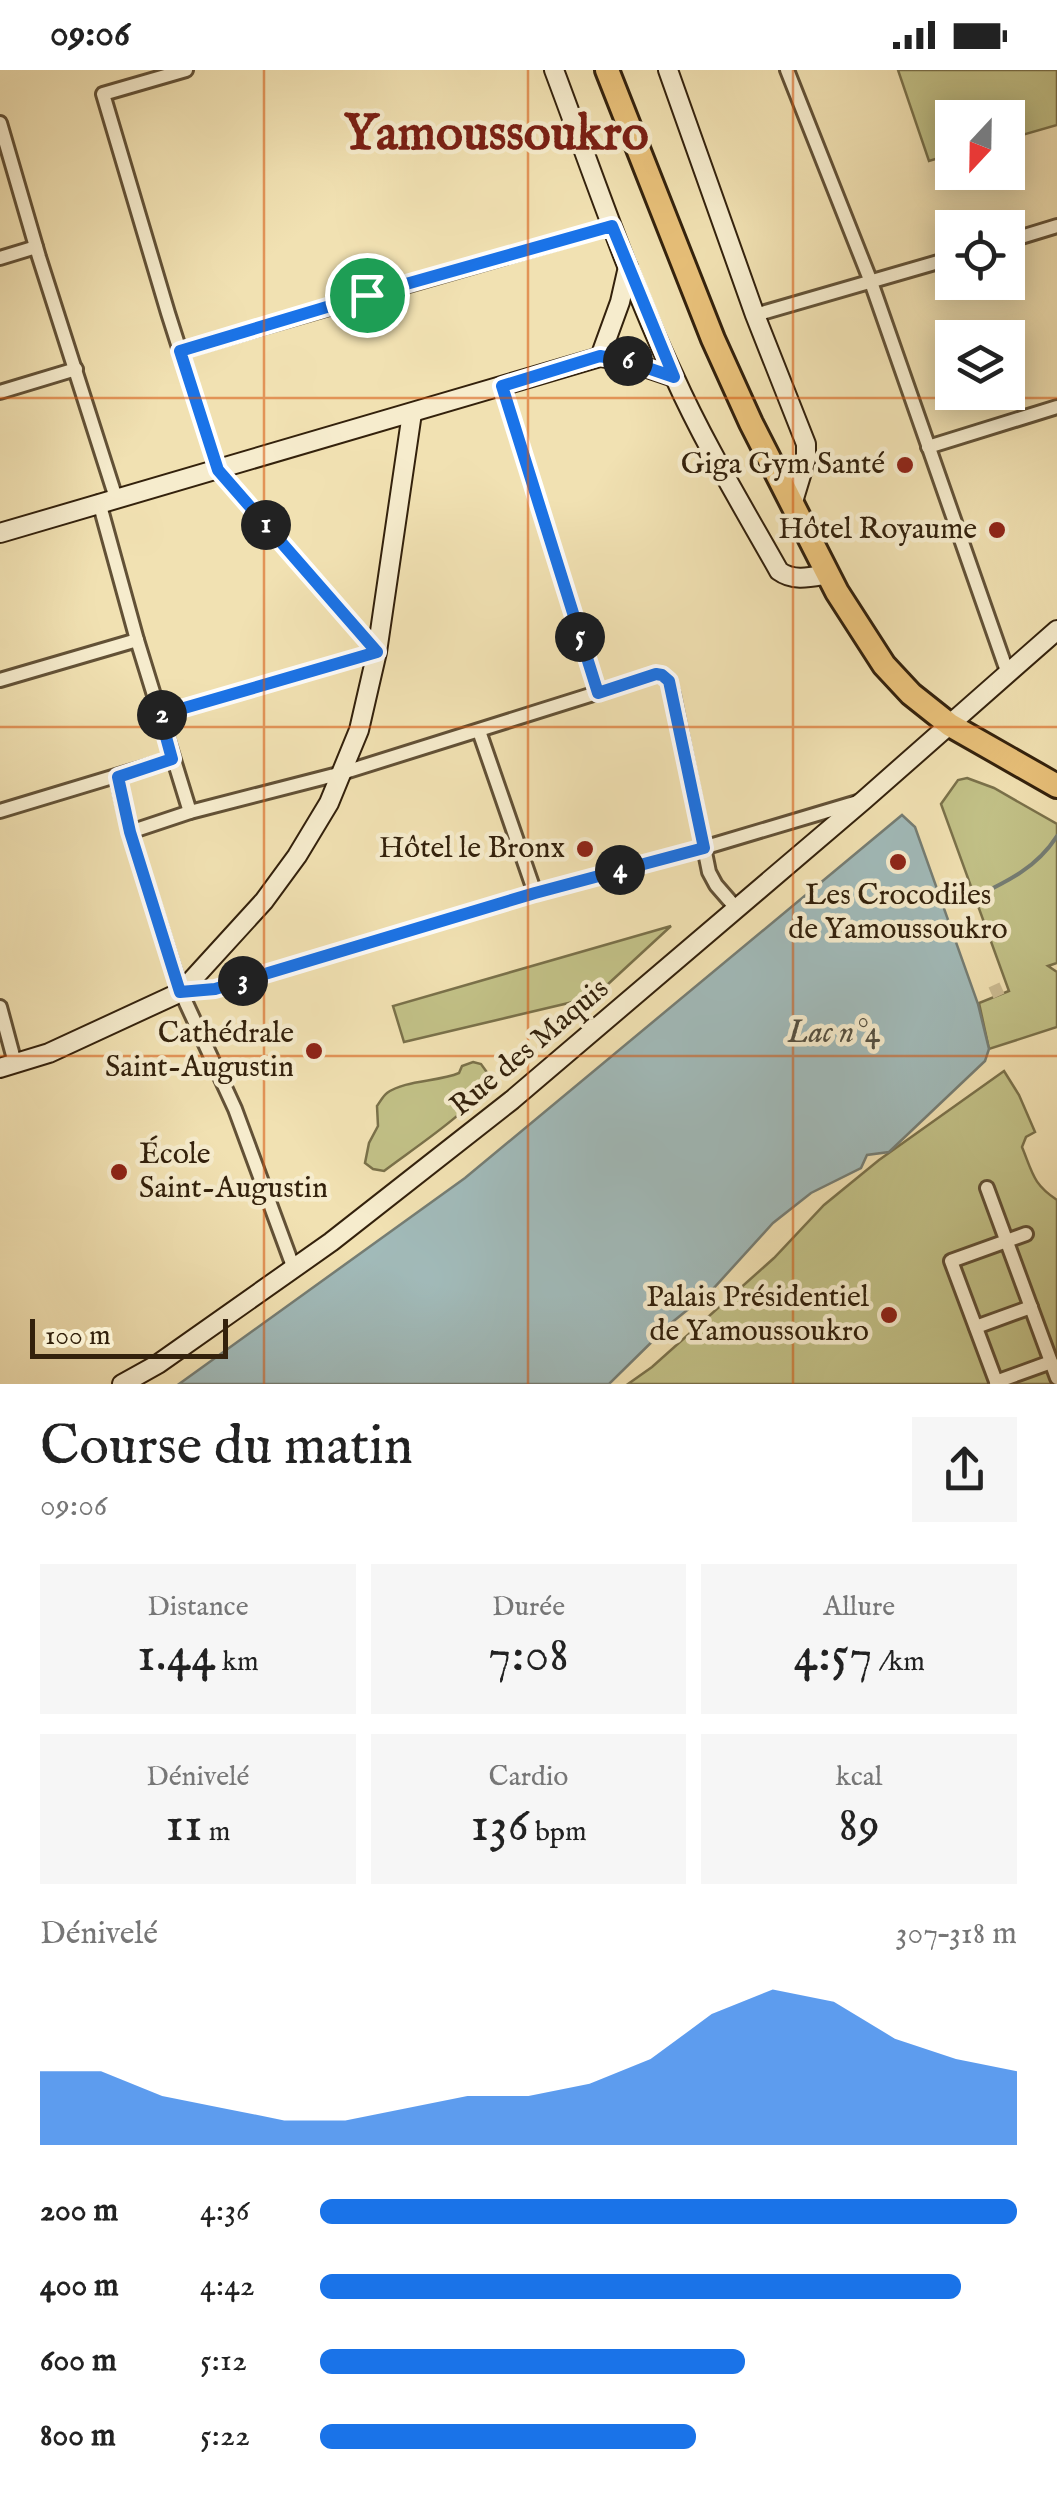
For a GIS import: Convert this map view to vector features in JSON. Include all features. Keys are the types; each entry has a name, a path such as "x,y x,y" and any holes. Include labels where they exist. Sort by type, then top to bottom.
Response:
{"highway":[{"path":"607,70 712,339 837,592 884,665 910,694 950,724 1057,786"}],"street":[{"path":"186,70 103,94 218,470 377,652"},
{"path":"554,70 674,377 779,572 797,578 829,574"},
{"path":"668,70 755,315 806,444 806,458 792,504"},
{"path":"788,70 871,282 1007,672"},
{"path":"0,122 76,369 136,640 190,812"},
{"path":"180,351 612,226"},
{"path":"1025,236 1057,226"},
{"path":"0,258 36,247"},
{"path":"755,315 935,263"},
{"path":"600,356 620,302 628,265"},
{"path":"0,533 600,356 674,377"},
{"path":"0,392 76,369"},
{"path":"502,386 598,693"},
{"path":"928,447 1057,407"},
{"path":"180,992 264,902 329,802 342,774 359,730 377,652 412,414"},
{"name":"Rue des Maquis","path":"122,1384 158,1364 294,1269 512,1100 1057,630"},
{"path":"0,680 136,640"},
{"path":"160,715 377,652"},
{"path":"130,832 190,812 342,774 656,674 669,681 709,872 736,908"},
{"path":"479,730 535,893"},
{"path":"0,811 172,759"},
{"path":"118,777 130,832 180,992 236,1109 294,1269"},
{"path":"0,1007 7,1065 49,1053 180,992 215,989 864,800"},
{"path":"986,1188 1057,1378"},
{"path":"1026,1234 951,1261 996,1383 1051,1362"},
{"path":"976,1327 1031,1308"}],"shaded area":[{"path":"898,70 1057,70 1057,125 1025,134 1025,100 935,100 935,159 929,161"},
{"path":"967,778 994,788 1057,824 1057,963 1048,966 1057,972 1057,1027 989,1049 979,1003 1009,991 941,804 958,780"},
{"path":"671,926 594,997 404,1042 393,1006"},
{"path":"481,1064 491,1078 473,1102 384,1171 365,1163 378,1126 377,1106 386,1094 459,1073 462,1066"},
{"path":"1004,1071 1035,1132 1026,1137 1022,1147 1038,1183 1057,1200 1057,1384 628,1384 774,1258 824,1205 879,1160"}],"water":[{"name":"Lac n°4","path":"902,815 915,827 978,1004 989,1049 985,1061 889,1152 867,1155 861,1168 811,1193 773,1223 712,1290 670,1324 609,1384 179,1384 465,1178"}],"waterway":[{"path":"971,899 1029,866 1057,836"}],"tunnel":[{"path":"994,985 999,996"}],"place":[{"name":"Giga Gym Santé","path":"905,465"},
{"name":"Hôtel Royaume","path":"997,530"},
{"name":"Hôtel le Bronx","path":"585,849"},
{"name":"Les Crocodiles de Yamoussoukro","path":"898,862"},
{"name":"Cathédrale Saint-Augustin","path":"314,1051"},
{"name":"École Saint-Augustin","path":"119,1172"},
{"name":"Palais Présidentiel de Yamoussoukro","path":"889,1315"}],"district":[{"name":"Yamoussoukro","path":"496,135"}],"route":[{"path":"612,226 674,377 600,356 502,386 598,693 656,674 669,681 704,848 535,893 215,989 180,992 130,832 118,777 172,759 160,715 377,652 218,470 180,351 367,295 612,226"}]}
